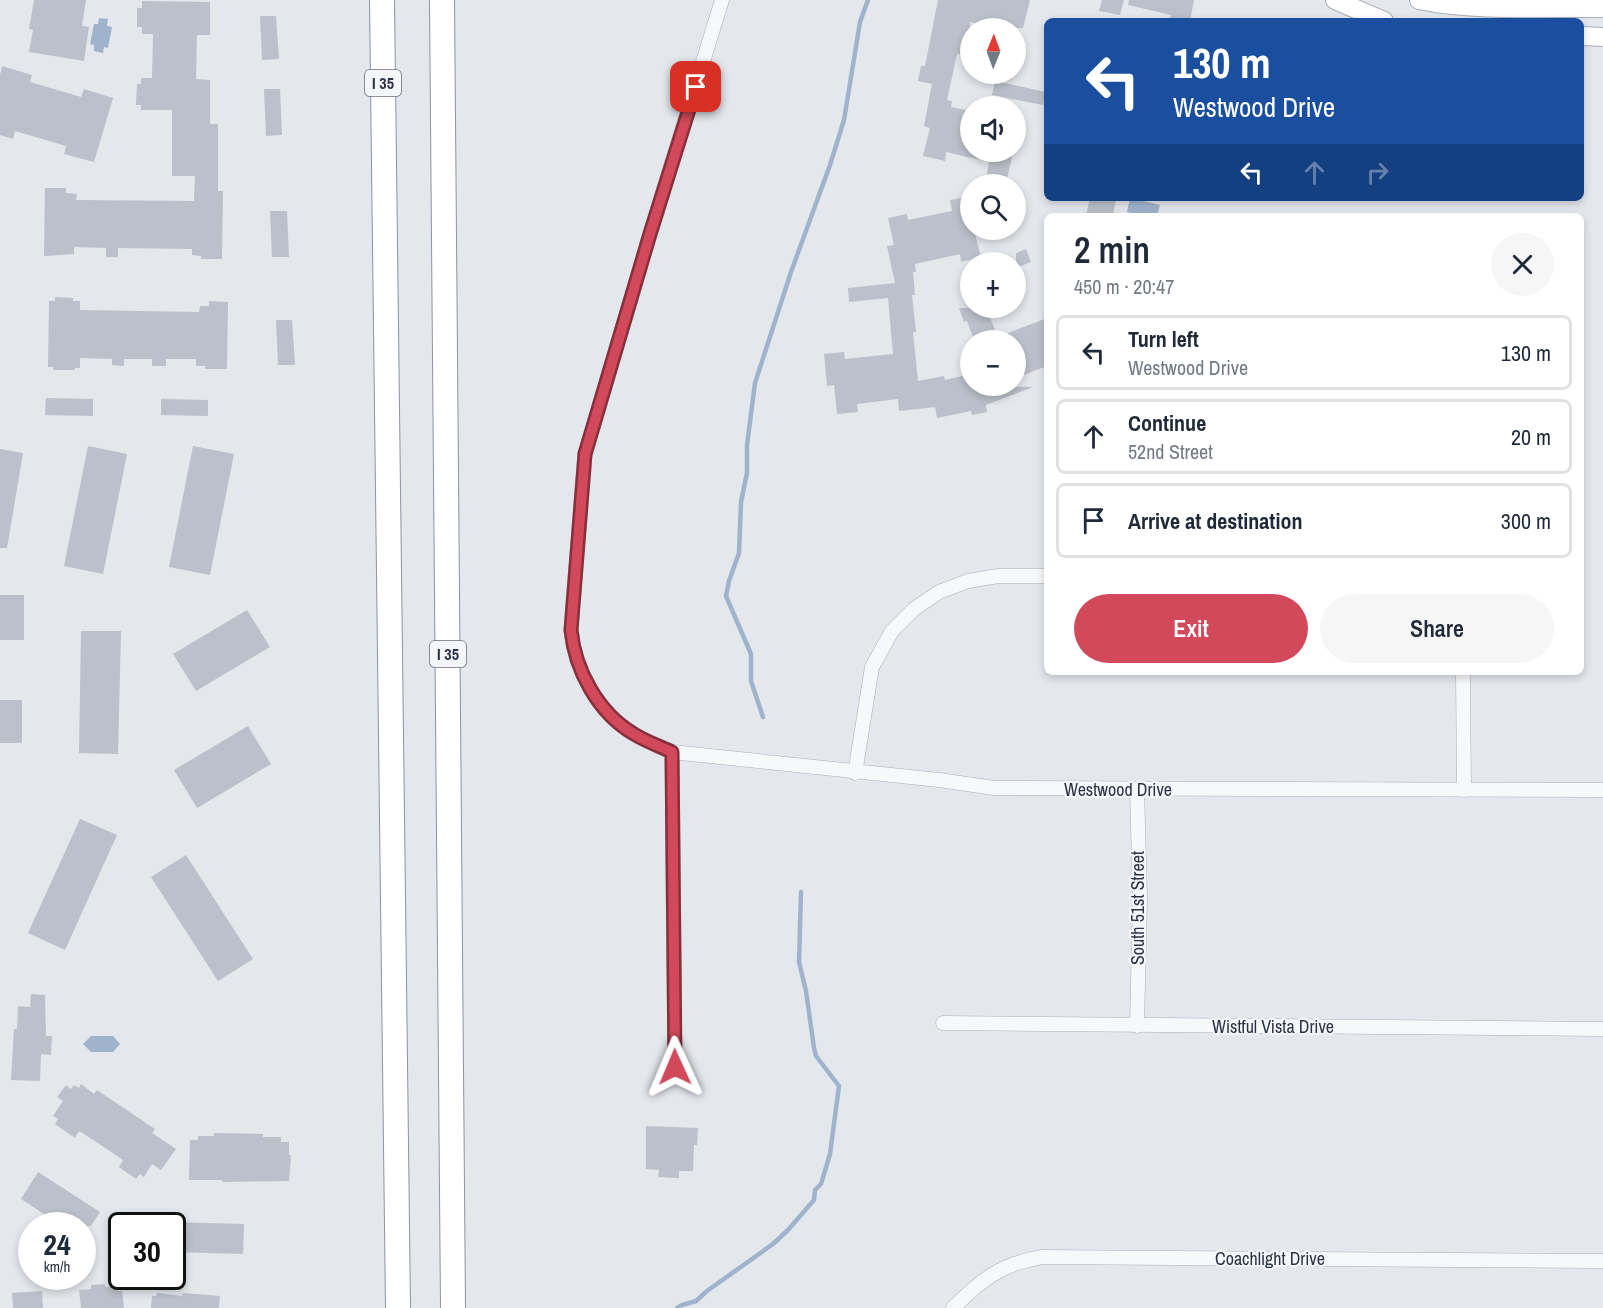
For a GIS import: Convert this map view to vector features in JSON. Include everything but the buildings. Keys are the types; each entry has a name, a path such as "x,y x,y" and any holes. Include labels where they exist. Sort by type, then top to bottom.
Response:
{"highway":[{"name":"I 35","path":"382,0 398,1308"},
{"name":"I 35","path":"442,0 453,1308"}],"main road":[{"path":"1335,0 1377,18"},
{"path":"1419,0 1439,4 1480,6 1603,8"},
{"path":"1584,36 1603,37"}],"street":[{"name":"Westwood Drive","path":"722,0 585,454 571,630 573,648 585,679 605,710 633,734 672,752 939,780 994,788 1603,790"},
{"path":"855,773 872,667 892,631 926,600 968,581 998,576 1044,576"},
{"path":"1463,675 1464,790"},
{"path":"672,752 675,1067"},
{"name":"South 51st Street","path":"1137,790 1140,898 1137,1026"},
{"name":"Wistful Vista Drive","path":"943,1023 1603,1029"},
{"name":"Coachlight Drive","path":"953,1308 973,1288 996,1272 1022,1260 1042,1257 1603,1261"}],"water":[{"path":"99,18 108,19 107,26 112,27 108,48 104,47 103,53 94,51 94,45 90,44 94,24 98,24"},
{"path":"1129,201 1160,205 1158,213 1127,212"},
{"path":"91,1036 113,1036 120,1044 113,1052 91,1052 83,1044"}],"waterway":[{"path":"763,717 751,681 751,654 726,596 739,553 741,502 747,473 747,445 755,383 844,120 860,22 868,0"},
{"path":"677,1308 696,1301 773,1244 788,1230 814,1200 815,1190 821,1184 830,1154 839,1086 816,1056 814,1048 806,991 799,962 801,892"}],"route":[{"path":"675,1067 672,752 633,734 605,710 590,689 580,669 573,648 571,630 585,454 696,87"}]}
